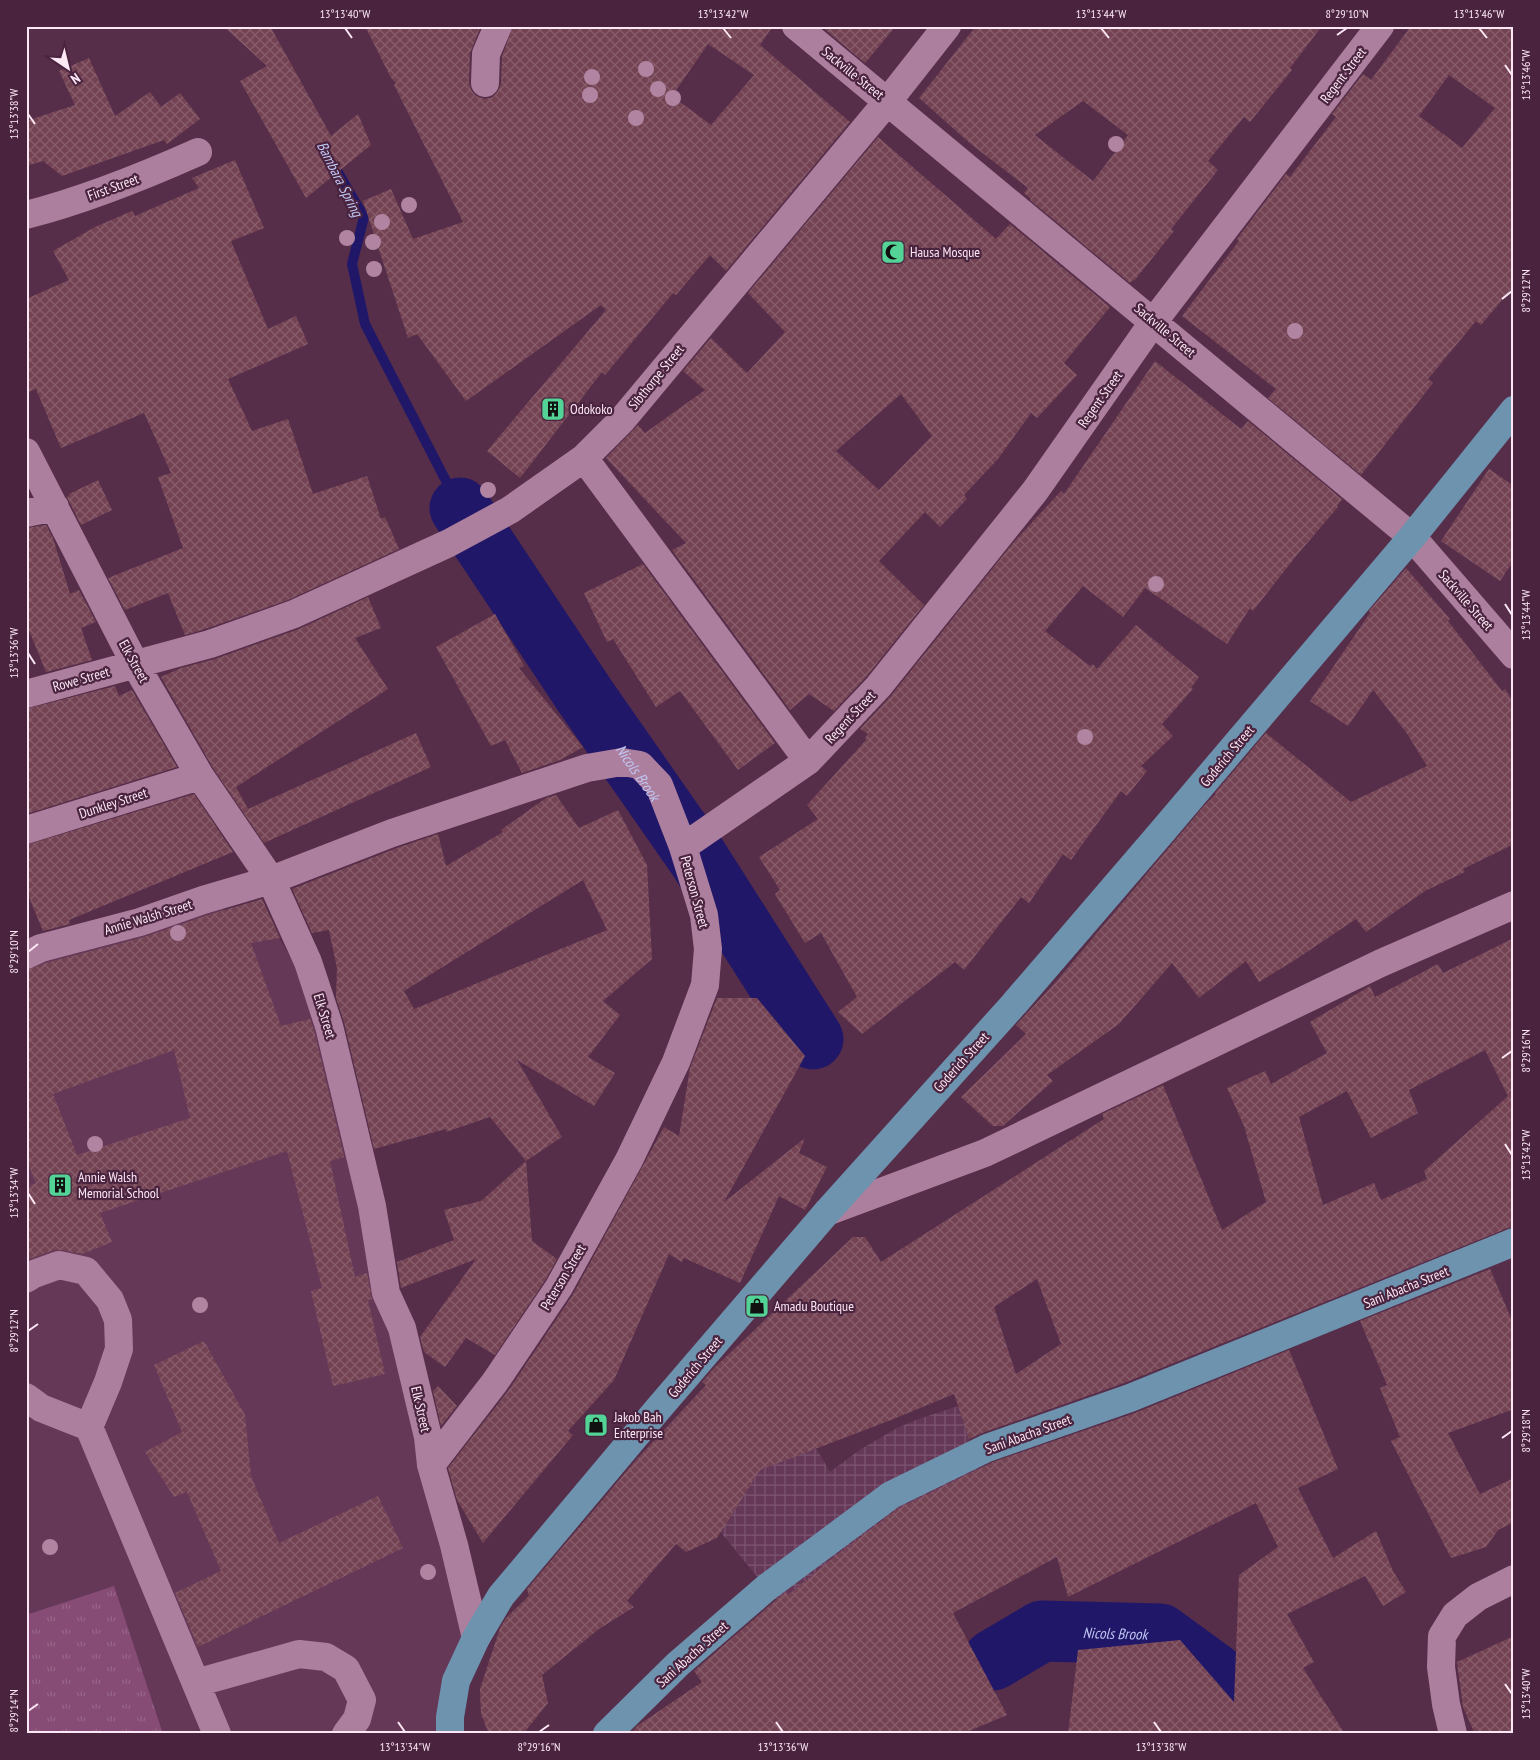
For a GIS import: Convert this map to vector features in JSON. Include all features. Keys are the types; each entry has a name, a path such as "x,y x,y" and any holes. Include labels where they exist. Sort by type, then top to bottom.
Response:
{"main road":[{"name":"Goderich Street","path":"450,1734 450,1717 456,1681 476,1638 502,1596 827,1212 1014,1004 1412,537 1514,410"},
{"name":"Sani Abacha Street","path":"607,1734 678,1664 766,1588 891,1495 987,1448 1130,1398 1514,1242"}],"street":[{"path":"485,83 486,54 498,26"},
{"name":"Sackville Street","path":"796,26 1154,321 1412,537 1514,655"},
{"name":"Sibthorpe Street","path":"135,664 210,644 303,610 449,543 510,510 584,458 622,420 888,101 947,26"},
{"name":"Regent Street","path":"688,843 808,762 878,687 1036,491 1154,321 1380,26"},
{"name":"First Street","path":"26,215 50,210 149,174 198,152"},
{"name":"Elk Street","path":"26,452 135,664 200,776 270,880 308,962 329,1026 372,1206 386,1293 402,1328 428,1437 431,1465 454,1545 476,1638"},
{"path":"584,458 808,762"},
{"path":"26,513 55,507"},
{"name":"Rowe Street","path":"26,694 135,664"},
{"name":"Peterson Street","path":"270,880 392,833 587,768 622,762 640,765 659,785 688,843 704,915 708,949 705,984 676,1062 629,1160 559,1287 495,1382 431,1465"},
{"name":"Dunkley Street","path":"26,830 200,776"},
{"name":"Annie Walsh Street","path":"26,955 41,948 140,922 203,900 270,880"},
{"path":"827,1212 985,1153 1381,963 1514,905"},
{"path":"26,1278 59,1265 86,1270 110,1300 118,1320 119,1349 108,1382 89,1427 217,1734"},
{"path":"26,1397 41,1408 89,1427"},
{"path":"1453,1734 1446,1704 1441,1667 1442,1636 1455,1615 1478,1597 1514,1579"},
{"path":"196,1683 298,1654 326,1657 346,1669 362,1700 357,1719 346,1734"}],"shaded area":[{"path":"203,900 230,912 265,913 329,1026 476,1638 456,1734 26,1734 26,962"},
{"path":"788,1400 830,1472 861,1449 897,1428 958,1406 985,1488 783,1608 681,1484"}],"green space":[{"path":"114,1586 163,1734 26,1734 26,1615"}],"building":[{"path":"223,26 270,26 331,136 358,114 371,145 306,198 240,81 267,66"},
{"path":"365,26 481,26 470,53 469,82 471,90 476,96 485,99 493,97 501,84 502,57 513,26 773,26 760,45 850,122 726,271 710,255 676,295 673,293 605,375 602,372 520,478 487,451 606,310 601,305 466,401 417,334 408,338 363,201 391,189 413,239 463,222 394,85 396,83 391,78","holes":["708,44 754,75 711,125 672,96"]},
{"path":"821,26 896,26 865,63"},
{"path":"976,26 1322,26 1290,68 1292,70 1250,122 1244,117 1208,161 1218,170 1171,229 1174,231 1134,281 1130,283 1030,200 1024,193 1028,188 972,145 919,98","holes":["1083,101 1128,135 1093,181 1035,135"]},
{"path":"1411,26 1514,26 1514,286 1481,325 1476,321 1428,379 1433,383 1361,475 1268,398 1276,389 1182,316 1239,241 1237,239 1286,174 1290,177 1336,117 1332,114 1363,74 1371,80","holes":["1449,75 1495,108 1462,148 1419,116"]},
{"path":"89,58 115,116 150,92 161,107 180,93 200,119 167,144 164,140 62,176 43,161 26,166 26,121 75,105 59,71"},
{"path":"878,137 996,239 1010,224 1110,307 1064,363 1077,375 1037,418 1031,413 998,459 964,495 967,499 940,527 925,512 879,561 924,605 866,677 834,711 809,694 790,710 672,550 686,543 606,458 638,425 645,433 705,390 683,371 711,338 747,373 785,332 748,293","holes":["901,394 932,436 879,490 836,451"]},
{"path":"235,160 264,228 231,241 268,329 296,316 308,344 228,379 252,431 288,419 313,494 367,476 381,519 385,517 399,549 288,600 185,635 168,593 125,610 108,578 183,548 158,477 171,473 144,413 61,448 36,389 26,393 26,299 69,280 53,251 95,227 132,211 135,216 199,188 192,178"},
{"path":"1155,361 1241,429 1248,421 1342,499 1338,507 1253,611 1250,608 1227,644 1145,588 1123,617 1083,586 1045,631 1090,666 1093,664 1097,669 1136,625 1199,677 1191,688 1193,689 1162,724 1173,736 1141,766 1147,771 1127,796 1121,791 1071,860 1063,854 1029,903 1021,897 964,970 955,962 862,1034 838,1012 857,997 821,933 805,943 775,894 780,890 759,857 818,819 807,805 866,740 865,738 868,734 860,729 890,697 1013,543 1061,491 1064,494"},
{"path":"1489,469 1514,486 1514,560 1500,581 1441,541"},
{"path":"98,480 112,510 81,525 67,497 69,494"},
{"path":"46,525 53,538 70,594 79,590 96,622 81,628 92,660 46,672 26,623 26,528"},
{"path":"643,564 775,743 738,770 680,691 656,707 613,639 607,642 584,593"},
{"path":"1406,568 1450,619 1448,621 1502,691 1505,689 1514,703 1514,844 1463,869 1465,872 1425,891 1366,932 1356,919 1259,982 1246,961 1199,998 1172,963 1119,1024 1047,1075 1053,1081 1003,1126 993,1126 961,1097 1026,1034 1016,1025 1055,983 1266,733 1351,802 1427,766 1406,732 1373,690 1348,726 1310,701 1370,613 1369,611"},
{"path":"368,597 381,628 355,638 388,689 236,787 248,809 416,733 431,767 264,843 213,768 161,677 181,668 215,659 299,629"},
{"path":"495,614 524,666 519,668 583,747 560,760 522,773 505,740 491,746 436,647"},
{"path":"115,686 119,696 132,690 177,767 26,814 26,709"},
{"path":"194,794 233,852 69,920 70,924 43,931 26,890 26,845"},
{"path":"556,795 579,828 618,810 647,865 652,959 603,1001 620,1015 588,1057 615,1073 594,1106 517,1060 562,1137 526,1161 490,1117 446,1132 446,1129 374,1149 344,1022 336,998 337,968 329,930 312,933 292,889 438,834 446,866 503,832 501,830 546,798","holes":["583,880 607,930 414,1009 404,991"]},
{"path":"262,899 280,938 251,943 281,1026 310,1019 314,1030 344,1157 330,1161 355,1277 367,1273 372,1299 368,1300 385,1374 333,1386 311,1291 322,1288 287,1151 100,1213 112,1242 82,1254 54,1250 26,1260 26,1187 36,1183 26,1159 26,970 144,937","holes":["174,1050 190,1118 77,1155 53,1094"]},
{"path":"1514,938 1514,1227 1124,1383 969,1439 954,1394 760,1470 717,1538 686,1552 676,1544 627,1601 634,1607 599,1629 542,1675 548,1703 523,1734 489,1734 481,1714 480,1689 500,1628 506,1618 529,1596 527,1589 637,1459 706,1385 702,1382 714,1368 853,1237 865,1237 881,1262 1104,1119 1102,1114 1163,1085 1222,1230 1266,1202 1244,1126 1227,1088 1265,1071 1271,1084 1327,1053 1310,1022 1370,986 1375,997 1438,964 1443,973","holes":["1485,1050 1508,1096 1424,1171 1427,1179 1381,1200 1374,1183 1323,1205 1299,1117 1347,1091 1371,1138 1418,1113 1409,1090","1037,1279 1061,1344 1016,1374 994,1307"]},
{"path":"717,998 757,998 805,1056 724,1202 805,1138 799,1153 827,1167 805,1210 779,1196 740,1283 684,1258 682,1262 669,1254 614,1380 568,1431 573,1435 483,1543 457,1500 448,1468 508,1391 572,1296 664,1127 679,1136 690,1068"},
{"path":"526,1161 532,1241 557,1259 546,1279 495,1355 466,1338 445,1367 424,1352 420,1337 476,1259 401,1288 397,1262 454,1240 444,1210 481,1201"},
{"path":"1490,1269 1514,1325 1514,1409 1448,1433 1480,1494 1514,1478 1514,1522 1498,1530 1486,1547 1451,1558 1391,1441 1400,1437 1380,1388 1387,1385 1360,1321"},
{"path":"204,1341 245,1415 251,1476 279,1543 378,1496 403,1548 198,1647 175,1593 221,1571 187,1492 174,1497 145,1452 182,1432 154,1365"},
{"path":"1289,1350 1338,1469 1298,1488 1333,1558 1376,1531 1393,1571 1406,1592 1383,1606 1365,1576 1287,1614 1314,1662 1303,1668 1345,1734 1068,1734 1078,1650 1180,1640 1234,1702 1239,1575 1278,1547 1256,1503 1068,1597 1057,1557 953,1613 1007,1715 962,1734 630,1734 637,1726 702,1682 694,1671 776,1600 786,1592 788,1595 899,1508 993,1462 1135,1413"},
{"path":"438,1386 457,1406 441,1426 433,1391"},
{"path":"1514,1636 1514,1734 1475,1734 1463,1707 1457,1662"}],"waterway":[{"name":"Bambara Spring","path":"332,162 364,217 352,264 365,324 460,508"},
{"name":"Nicols Brook","path":"460,508 585,696 698,858 813,1039"},
{"name":"Nicols Brook","path":"993,1660 1042,1631 1160,1634 1215,1674 1266,1734"}],"place":[{"name":"Hausa Mosque","path":"893,252"},
{"name":"Odokoko","path":"553,409"},
{"name":"Annie Walsh Memorial School","path":"60,1185"},
{"name":"Amadu Boutique","path":"757,1306"},
{"name":"Jakob Bah Enterprise","path":"596,1425"}]}
